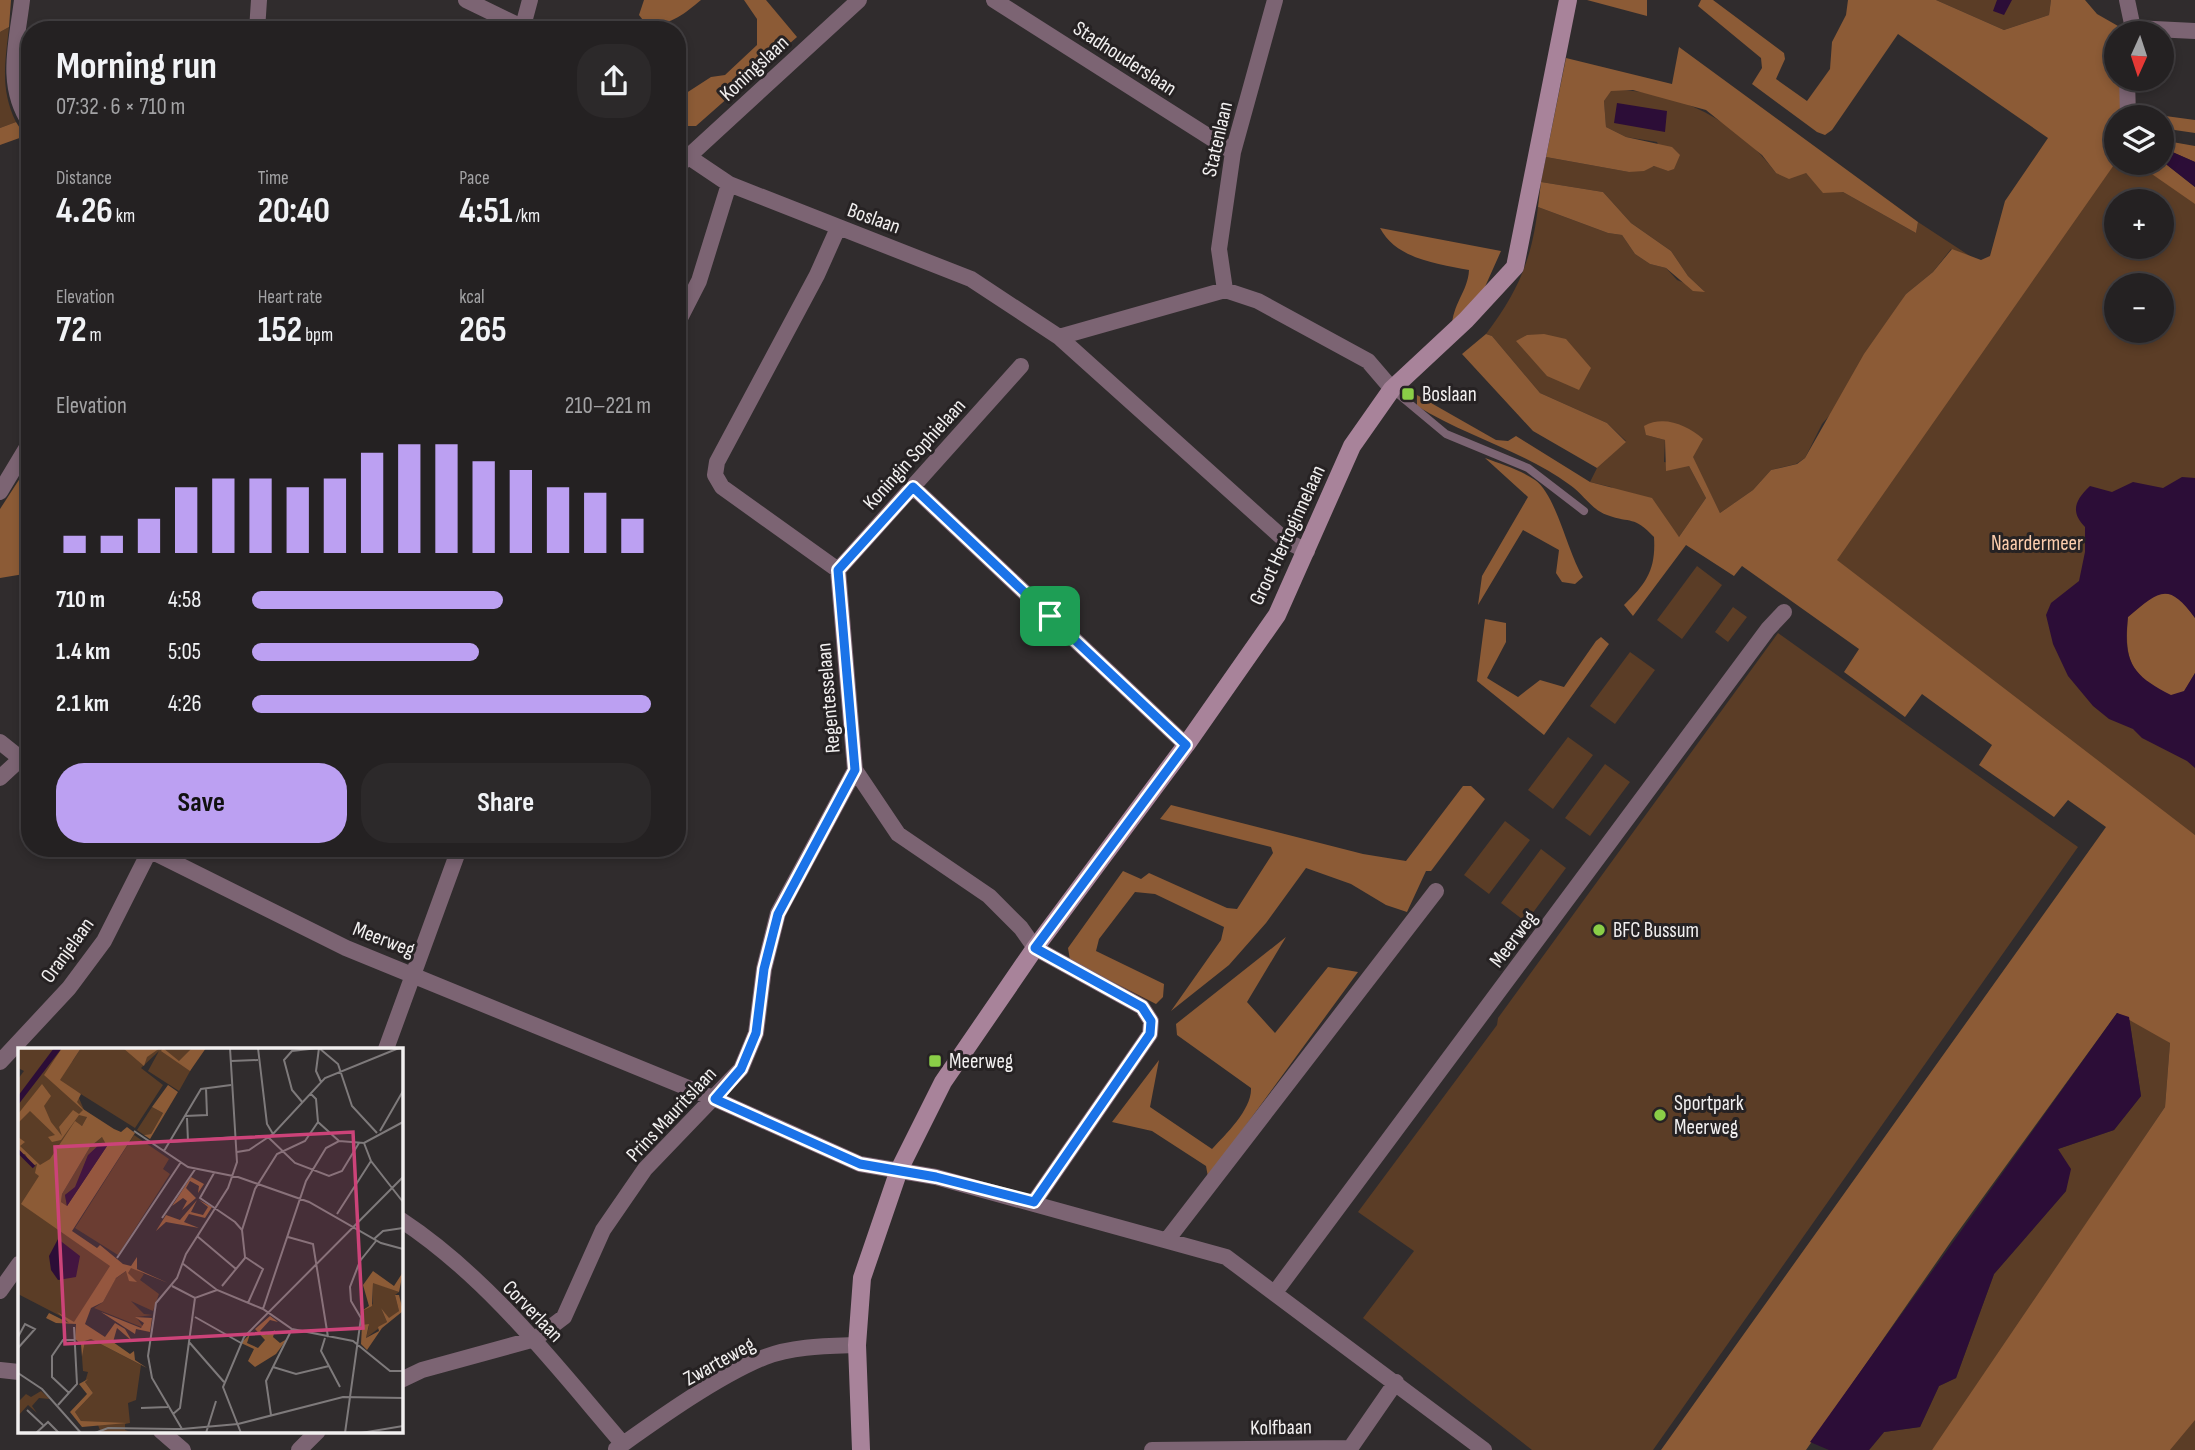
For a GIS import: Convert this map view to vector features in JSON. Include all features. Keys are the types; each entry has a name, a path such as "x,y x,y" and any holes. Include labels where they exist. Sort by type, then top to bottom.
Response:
{"main road":[{"name":"Groot Hertoginnelaan","path":"861,1450 857,1345 862,1278 899,1170 943,1082 1035,948 1186,745 1277,615 1352,446 1392,389 1466,320 1515,267 1568,0"}],"street":[{"path":"21,110 12,78 22,0"},
{"path":"258,21 259,0"},
{"path":"466,0 511,21"},
{"path":"527,21 530,0"},
{"name":"Koningslaan","path":"686,154 859,0"},
{"name":"Stadhouderslaan","path":"994,0 1233,152"},
{"name":"Statenlaan","path":"1225,290 1219,249 1233,152 1275,0"},
{"path":"2127,0 2132,21"},
{"path":"2174,31 2195,31"},
{"name":"Boslaan","path":"686,161 729,184 971,279 1059,337 1286,541 1307,551"},
{"path":"686,306 699,281 729,184"},
{"path":"838,228 817,275 717,462 715,475 722,487 838,570"},
{"path":"1059,337 1225,290 1258,301 1368,361 1392,389"},
{"name":"Koningin Sophielaan","path":"838,570 1021,366"},
{"path":"0,492 21,457"},
{"path":"913,487 1186,745"},
{"name":"Regentesselaan","path":"838,570 855,770 898,834 989,896 1021,928 1035,948 1142,1007 1151,1021 1150,1034 1034,1202"},
{"name":"Meerweg","path":"1276,1291 1784,612"},
{"path":"0,742 21,754"},
{"path":"0,778 21,762"},
{"name":"Prins Mauritslaan","path":"402,1380 422,1370 535,1339 564,1317 603,1230 645,1169 741,1069 756,1033 764,969 778,914 855,770"},
{"name":"Oranjelaan","path":"0,1062 68,988 104,941 145,857"},
{"name":"Meerweg","path":"165,857 346,948 414,973 715,1099 860,1164 899,1170 1034,1202 1226,1256 1484,1450"},
{"path":"386,1048 456,857"},
{"path":"1167,1240 1436,891"},
{"name":"Corverlaan","path":"402,1221 435,1243 535,1339 619,1447"},
{"path":"0,1291 18,1265"},
{"name":"Zwarteweg","path":"619,1447 737,1371 767,1356 803,1349 857,1345"},
{"path":"0,1370 18,1372"},
{"path":"1350,1449 1396,1382"},
{"path":"162,1432 183,1450"},
{"path":"299,1450 317,1432"},
{"name":"Kolfbaan","path":"1152,1450 1350,1449"}],"lane":[{"path":"1392,389 1446,434 1528,468 1584,511"}],"green space":[{"path":"1936,0 2051,0 2049,15 2004,30"},
{"path":"9,27 6,87 16,122 0,128 0,32"},
{"path":"1611,90 1659,95 1704,112 1743,138 1761,154 1776,173 1806,173 1823,192 1843,192 1916,233 1918,222 1973,258 1951,249 1933,272 1906,294 1835,409 1822,424 1805,458 1796,464 1771,470 1753,490 1720,513 1692,457 1702,438 1646,435 1665,440 1664,462 1689,466 1706,498 1679,537 1611,487 1590,482 1597,468 1626,441 1607,423 1540,393 1492,336 1486,334 1507,304 1522,274 1532,243 1538,207 1608,233 1622,235 1635,254 1650,264 1666,268 1677,280 1704,291 1688,276 1671,251 1631,223 1603,192 1541,182 1546,157 1629,172 1655,166 1668,171 1657,142 1626,137 1606,127 1604,101"},
{"name":"Naardermeer","path":"2106,175 2162,175 2195,190 2195,835 1816,581"},
{"path":"1697,566 1722,585 1682,639 1657,620"},
{"path":"1733,607 1747,617 1728,642 1715,632"},
{"name":"Sportpark Meerweg","path":"1778,633 2078,847 1653,1450 1532,1450 1363,1318 1414,1251 1358,1212 1497,1025 1498,1018"},
{"path":"1630,652 1655,670 1615,724 1590,706"},
{"path":"1568,737 1593,755 1553,809 1528,790"},
{"path":"1605,764 1630,782 1590,836 1565,818"},
{"path":"1505,821 1530,840 1489,894 1464,875"},
{"path":"1541,849 1566,868 1526,922 1501,903"},
{"path":"2129,1017 2170,1043 2165,1107 1932,1450 1869,1450 1884,1432 1920,1427 1939,1386 1956,1378 1994,1274 2066,1191 2058,1149 2114,1130 2141,1096"},
{"path":"2195,1409 2195,1450 2165,1450"}],"shaded area":[{"path":"0,0 11,0 9,27 0,32"},
{"path":"644,0 701,0 668,21 644,21 639,15"},
{"path":"744,0 766,0 797,37 696,126 686,126 686,93 711,77 725,75 757,45 757,19"},
{"path":"1587,0 1647,0 1647,16"},
{"path":"1701,0 1713,0 1784,53 1785,59 1776,79 1807,101 1830,69 1832,42 1846,15 1848,0 1936,0 2004,30 2049,15 2051,0 2085,0 2097,14 2109,21 2104,21 2104,91 2121,91 2120,105 2104,105 2104,175 2107,175 1837,560 2195,835 2195,1420 2170,1450 1932,1450 2165,1107 2170,1043 2117,1013 1952,1240 1806,1450 1661,1450 2106,827 2068,800 2054,817 1979,765 1992,745 1922,694 1905,717 1844,672 1859,649 1742,566 1734,576 1686,545 1633,616 1624,605 1639,590 1651,567 1654,537 1647,530 1636,523 1602,513 1553,473 1417,406 1417,395 1496,440 1508,441 1516,436 1590,482 1652,498 1679,537 1706,498 1689,466 1666,471 1665,440 1646,435 1644,426 1659,421 1675,423 1703,439 1693,457 1720,513 1753,490 1771,470 1797,464 1805,458 1864,354 1906,294 1933,272 1952,249 1981,260 1990,256 2005,201 2048,138 1898,34 1832,130 1825,135 1817,132 1752,84 1762,68 1761,58 1698,6"},
{"path":"1997,0 2012,0 2004,15 1993,11"},
{"path":"1679,47 1918,222 1916,233 1843,192 1823,193 1806,173 1789,179 1776,173 1762,155 1706,110 1633,90 1611,91 1604,101 1606,127 1626,137 1672,147 1680,155 1674,169 1668,171 1654,166 1644,171 1629,172 1546,157 1566,58 1672,84"},
{"path":"1617,103 1667,111 1665,132 1614,123"},
{"path":"2174,117 2195,120 2195,133 2174,130"},
{"path":"16,122 21,130 21,137 0,145 0,128"},
{"path":"2174,142 2195,146 2195,162 2174,153"},
{"path":"2174,153 2195,162 2195,187 2174,170"},
{"path":"2174,170 2195,187 2195,204 2174,189 2153,175 2174,175"},
{"path":"1541,182 1603,192 1631,223 1671,251 1688,276 1705,292 1693,291 1666,268 1650,264 1635,254 1622,235 1608,233 1538,207"},
{"path":"1380,228 1501,251 1484,289 1452,330 1454,313 1466,285 1469,270 1431,262 1407,253 1396,247"},
{"path":"1486,334 1492,336 1540,393 1607,423 1626,442 1597,468 1533,431 1462,354"},
{"path":"1544,334 1566,339 1591,368 1579,390 1547,376 1516,341 1527,335"},
{"path":"1485,458 1524,473 1542,487 1583,577 1575,584 1562,582 1556,573 1559,550 1523,530 1478,605 1482,576 1528,497"},
{"path":"21,477 21,574 0,578 0,509"},
{"path":"2182,477 2195,478 2195,618 2178,599 2163,594 2156,596 2128,617 2127,645 2129,656 2139,673 2171,695 2184,691 2195,673 2195,768 2187,761 2142,738 2133,729 2109,719 2093,706 2068,676 2053,644 2046,615 2051,603 2079,581 2085,552 2085,527 2077,516 2076,506 2085,491 2090,486 2112,492 2133,482 2163,488"},
{"path":"2171,593 2181,599 2195,618 2195,673 2184,692 2171,696 2147,681 2133,666 2127,645 2127,632 2128,617 2155,594"},
{"path":"1485,619 1506,623 1506,642 1487,678 1518,697 1540,680 1564,687 1596,641 1601,637 1609,644 1544,735 1477,681"},
{"path":"1463,786 1471,786 1485,799 1431,871 1426,871 1407,912 1386,905 1351,884 1306,868 1266,923 1229,965 1171,1011 1221,940 1224,927 1155,894 1135,892 1099,939 1096,951 1164,984 1163,997 1156,1004 1070,960 1068,948 1123,871 1141,879 1149,873 1227,908 1237,909 1273,853 1271,847 1160,819 1171,805 1363,854 1406,861"},
{"path":"1286,937 1247,1002 1275,1033 1328,967 1358,972 1208,1177 1206,1166 1152,1131 1112,1122 1159,1060 1150,1107 1212,1149 1218,1143 1243,1113 1251,1088 1177,1035 1176,1024"},
{"path":"2117,1013 2129,1017 2141,1096 2114,1130 2058,1149 2071,1169 2066,1191 1994,1274 1956,1378 1939,1386 1920,1427 1884,1432 1869,1450 1829,1450 1810,1442"}],"place":[{"name":"Boslaan","path":"1408,394"},
{"name":"BFC Bussum","path":"1599,930"},
{"name":"Meerweg","path":"935,1061"},
{"name":"Sportpark Meerweg","path":"1660,1115"}],"route":[{"path":"913,487 1050,616 1186,745 1035,948 1142,1007 1151,1021 1150,1034 1034,1202 936,1177 860,1164 715,1099 741,1069 756,1033 764,969 778,914 813,847 835,812 855,770 838,570 913,487"}]}
